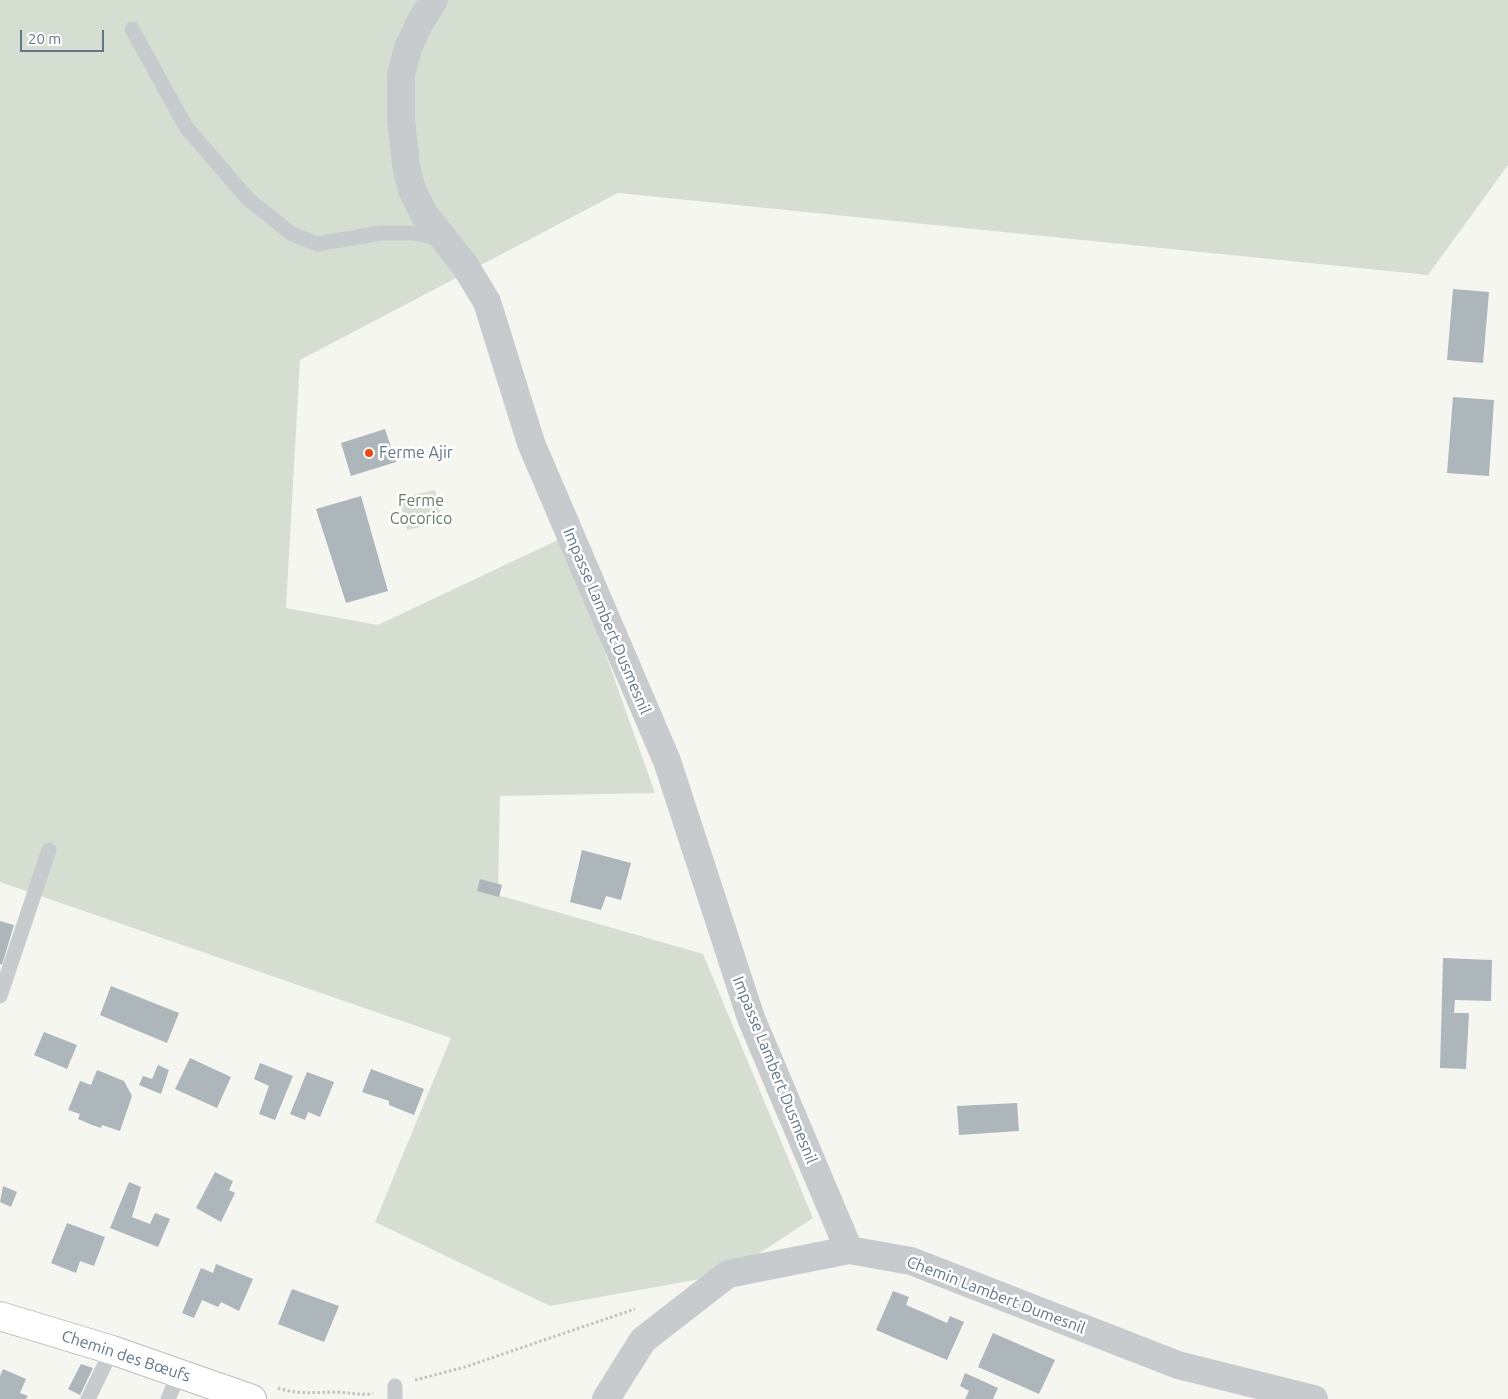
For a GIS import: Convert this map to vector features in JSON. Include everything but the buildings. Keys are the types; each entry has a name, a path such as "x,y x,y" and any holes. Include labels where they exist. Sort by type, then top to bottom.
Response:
{"street":[{"name":"Impasse Lambert Dusmesnil","path":"434,0 420,22 408,48 401,75 400,118 406,166 412,190 424,214 464,264 487,302 531,443 667,761 751,1018 849,1250"},
{"name":"Chemin Lambert Dumesnil","path":"606,1399 643,1340 728,1274 849,1250 911,1261 1178,1365 1314,1399"},
{"name":"Chemin des Bœufs","path":"0,1316 112,1350 252,1399"}],"lane":[{"path":"132,29 186,127 248,199 292,234 317,244 381,233 413,233 444,240"},
{"path":"0,996 48,850"},
{"path":"88,1399 112,1350"},
{"path":"168,1399 180,1374"}],"path":[{"path":"429,1376 465,1367 635,1309 652,1307 677,1314"}],"green space":[{"path":"0,0 1508,0 1508,165 1428,275 618,193 300,360 286,608 378,625 564,537 655,793 500,796 498,895 703,954 813,1218 728,1274 550,1306 375,1222 451,1038 0,882"},
{"name":"Ferme Cocorico","path":"435,490 442,522 407,530 399,498"}],"place":[{"name":"Ferme Ajir","path":"369,453"}]}
